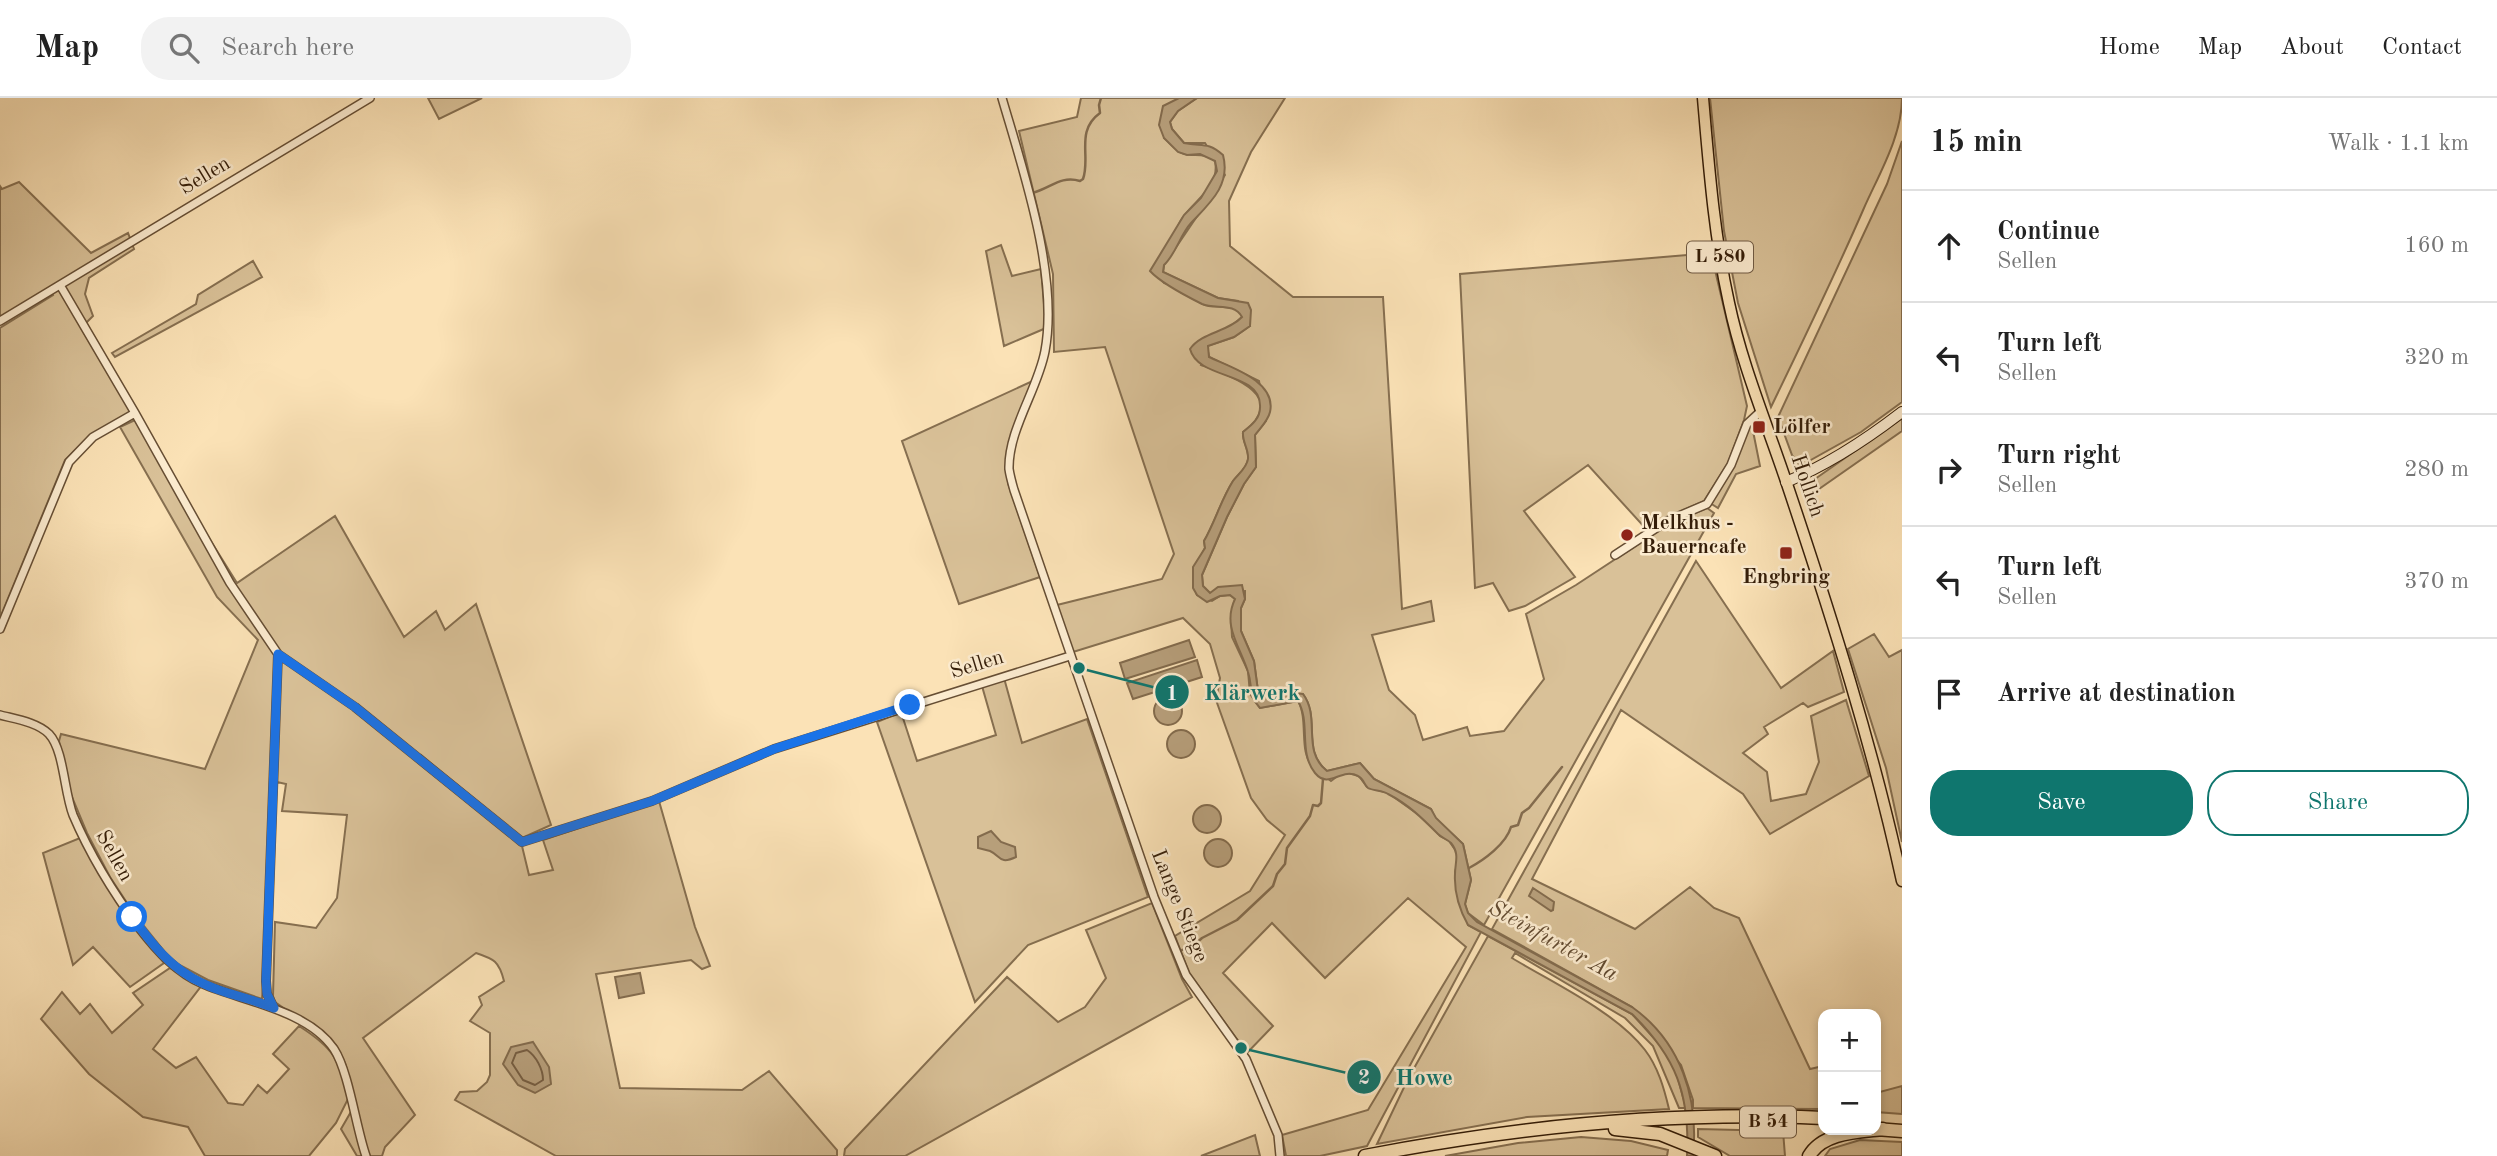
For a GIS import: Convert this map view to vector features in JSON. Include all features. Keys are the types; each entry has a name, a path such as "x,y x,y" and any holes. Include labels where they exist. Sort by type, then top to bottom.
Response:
{"highway":[{"name":"B 54","path":"1713,1118 1818,1125"},
{"name":"B 54","path":"1364,1156 1565,1126 1664,1119 1818,1118"},
{"path":"1881,1126 1902,1123"},
{"path":"1565,1126 1660,1134 1715,1156"},
{"path":"1881,1127 1902,1131"},
{"path":"1809,1156 1814,1148 1841,1135"}],"main road":[{"name":"Hollich","path":"1703,98 1718,245 1732,315 1761,411 1840,646 1875,769 1902,881"},
{"path":"1786,482 1826,463 1879,430 1902,412"}],"street":[{"name":"Sellen","path":"0,321 370,98"},
{"path":"1002,98 1038,234 1045,273 1047,326 1045,353 1012,449 1009,470 1070,656"},
{"name":"Sellen","path":"60,285 230,583 278,654 355,707 522,842 652,801 774,749 1070,656"},
{"path":"1615,555 1667,521 1707,504 1731,465 1747,424 1761,411"},
{"path":"0,629 69,462 93,437 135,413"},
{"path":"274,1008 267,994 266,981 278,654"},
{"name":"Lange Stiege","path":"1070,656 1154,897 1186,975 1246,1059 1278,1135 1280,1156"},
{"name":"Sellen","path":"0,715 42,728 52,739 72,812 83,835 118,900 171,964 203,984 274,1008 312,1029 334,1050 342,1066 366,1156"}],"shaded area":[{"path":"428,98 482,98 439,119"},
{"path":"1081,98 1179,98 1173,103 1164,138 1182,153 1206,156 1215,161 1216,170 1211,185 1182,219 1153,268 1164,283 1205,305 1233,308 1240,312 1242,317 1235,323 1211,335 1201,365 1227,375 1251,389 1259,398 1261,408 1256,419 1243,432 1247,462 1229,488 1204,541 1205,548 1194,576 1197,595 1212,601 1220,596 1230,595 1235,599 1231,619 1232,637 1248,671 1250,694 1260,708 1298,701 1303,717 1306,753 1313,767 1331,781 1348,773 1359,776 1367,787 1388,793 1426,820 1440,836 1449,841 1456,851 1458,862 1455,872 1468,925 1481,932 1367,1146 1320,1156 1286,1156 1282,1135 1368,1110 1466,947 1408,898 1325,978 1272,923 1223,973 1273,1026 1247,1053 1189,973 1175,936 1250,891 1285,835 1267,820 1251,798 1216,700 1220,678 1210,644 1183,618 1073,652 1057,605 1162,579 1174,554 1105,347 1054,352 1053,274 1019,131 1077,117"},
{"path":"1197,98 1285,98 1251,152 1229,201 1230,246 1293,297 1383,297 1402,609 1431,601 1434,621 1372,635 1389,690 1415,715 1423,740 1467,727 1470,736 1504,731 1544,679 1526,614 1669,524 1707,508 1714,513 1484,925 1468,913 1465,904 1471,880 1463,844 1435,818 1431,809 1374,779 1360,763 1327,771 1319,763 1315,753 1311,713 1303,694 1270,698 1260,695 1258,691 1254,661 1241,631 1241,608 1245,591 1210,593 1203,586 1202,575 1227,517 1256,467 1255,435 1266,421 1259,381 1209,357 1207,346 1234,337 1250,326 1238,301 1218,298 1163,272 1164,265 1225,175 1205,143 1184,143 1172,129 1170,122 1178,111"},
{"path":"1710,98 1902,98 1898,126 1889,154 1771,407 1738,303 1724,231"},
{"path":"1902,141 1902,402 1861,432 1800,466 1792,455 1778,417 1887,184"},
{"path":"19,182 91,253 128,233 134,249 89,278 85,294 93,316 81,328 131,412 90,435 65,460 0,618 0,328 53,295 50,288 0,318 0,186 2,189"},
{"path":"1001,245 1012,276 1041,269 1046,328 1004,346 986,251"},
{"path":"1711,253 1747,406 1728,463 1704,501 1647,530 1588,465 1524,511 1575,577 1525,606 1509,611 1493,583 1475,588 1460,274"},
{"path":"253,261 262,277 115,357 112,353 196,304 198,295"},
{"path":"1037,379 1009,449 1008,483 1040,577 959,604 902,441"},
{"path":"1902,418 1902,431 1809,496 1805,486"},
{"path":"135,420 237,583 335,516 404,637 436,611 445,630 476,604 551,825 522,838 421,755 416,761 522,846 529,875 553,870 543,840 659,801 695,927 710,966 702,969 691,960 596,974 620,1088 742,1090 769,1071 837,1150 837,1156 556,1156 455,1100 460,1092 477,1091 490,1075 490,1033 470,1021 482,1005 479,997 504,981 495,962 476,953 363,1038 415,1115 385,1147 382,1156 357,1156 341,1129 356,1103 345,1063 336,1045 275,1002 273,996 275,922 316,928 337,898 347,815 282,811 286,784 277,782 262,999 208,980 172,961 135,915 110,877 69,790 59,741 61,734 205,769 258,640 217,597 120,427"},
{"path":"1752,426 1760,466 1736,474 1718,508 1710,503 1748,427"},
{"path":"1696,561 1781,688 1833,651 1844,692 1808,707 1803,703 1764,727 1768,734 1743,753 1767,772 1771,801 1806,794 1819,762 1811,716 1846,700 1869,776 1770,834 1743,794 1621,710 1532,879 1635,929 1690,887 1714,908 1739,918 1810,1069 1818,1067 1818,1109 1693,1108 1693,1100 1681,1065 1632,1007 1492,929"},
{"path":"1874,634 1889,657 1902,650 1902,842 1886,768 1848,649"},
{"path":"1004,678 1022,743 1087,719 1148,897 1028,945 975,1002 877,722 901,712 917,761 996,735 982,686"},
{"path":"80,838 119,903 164,963 130,987 93,947 73,965 43,853"},
{"path":"1152,903 1182,979 1192,997 905,1156 844,1156 845,1149 1007,977 1058,1022 1085,1007 1106,978 1086,930"},
{"path":"1488,936 1632,1014 1661,1046 1675,1068 1686,1108 1679,1108 1653,1046 1625,1018 1515,953 1512,958 1583,999 1633,1036 1654,1063 1669,1109 1527,1117 1377,1144 1408,1079"},
{"path":"170,968 202,985 153,1049 176,1068 196,1057 228,1103 243,1105 258,1085 267,1093 289,1069 273,1054 299,1026 328,1048 338,1064 348,1099 336,1123 309,1156 205,1156 188,1127 143,1117 89,1074 41,1019 62,992 80,1014 90,1004 112,1033 143,1005 133,993"},
{"path":"1902,1086 1902,1114 1881,1112 1881,1092"},
{"path":"1698,1129 1783,1131 1785,1156 1730,1156 1698,1137"},
{"path":"1255,1135 1260,1156 1201,1156"},
{"path":"1581,1137 1631,1141 1668,1150 1667,1156 1445,1156 1518,1143"},
{"path":"1860,1140 1902,1142 1902,1156 1825,1156 1830,1149"}],"water":[{"path":"1179,98 1197,98 1178,111 1170,122 1172,129 1184,143 1208,146 1223,155 1225,166 1217,193 1187,228 1164,265 1163,272 1218,298 1248,303 1251,310 1250,326 1234,337 1208,346 1209,357 1250,377 1266,392 1270,401 1269,415 1255,435 1256,467 1227,517 1202,575 1203,586 1210,593 1218,587 1242,585 1245,599 1241,608 1241,631 1254,661 1258,691 1260,695 1270,698 1286,692 1303,694 1311,713 1315,754 1327,771 1360,763 1374,779 1431,809 1436,818 1463,844 1471,880 1465,904 1468,913 1477,922 1632,1007 1663,1037 1683,1073 1689,1093 1693,1113 1693,1156 1687,1156 1686,1114 1677,1078 1670,1061 1647,1030 1632,1014 1468,925 1456,894 1456,854 1451,843 1402,802 1386,793 1368,788 1358,776 1346,774 1330,779 1320,778 1307,756 1304,719 1298,701 1260,708 1252,695 1248,672 1231,627 1231,609 1235,599 1230,595 1220,596 1207,602 1197,595 1193,588 1193,567 1205,548 1204,541 1229,488 1247,462 1243,432 1253,424 1260,405 1257,394 1250,386 1204,366 1195,359 1190,349 1201,339 1236,322 1242,317 1239,312 1202,304 1150,271 1184,215 1201,198 1217,171 1215,161 1200,154 1187,155 1178,152 1164,138 1159,125 1163,106"},
{"path":"1189,640 1195,657 1125,679 1120,663"},
{"path":"1197,660 1202,677 1133,699 1127,683"},
{"path":"1168,697 1178,701 1182,711 1178,721 1168,725 1158,721 1154,711 1158,701"},
{"path":"1181,730 1191,734 1195,744 1191,754 1181,758 1171,754 1167,744 1171,734"},
{"path":"1207,805 1217,809 1221,819 1217,829 1207,833 1197,829 1193,819 1197,809"},
{"path":"991,831 1001,842 1015,847 1016,857 1003,860 990,851 978,848 978,837"},
{"path":"1218,839 1228,843 1232,853 1228,863 1218,867 1208,863 1204,853 1208,843"},
{"path":"1533,888 1554,902 1553,910 1529,896"},
{"path":"640,973 644,993 619,998 615,977"},
{"path":"533,1042 549,1067 551,1084 535,1093 518,1085 503,1064 511,1047"}],"waterway":[{"path":"1032,193 1061,181 1083,179 1086,136 1092,120 1100,113 1101,98"},
{"path":"1469,868 1488,856 1511,827 1518,825 1522,813 1562,767"},
{"path":"1182,950 1191,948 1202,938 1237,920 1273,886 1277,874 1285,864 1287,848 1310,816 1313,805 1318,806 1321,803 1323,779"}],"place":[{"name":"Lölfer","path":"1759,427"},
{"name":"Melkhus - Bauerncafe","path":"1627,535"},
{"name":"Engbring","path":"1786,553"},
{"name":"Klärwerk","path":"1079,668"},
{"name":"Howe","path":"1241,1048"}],"route":[{"path":"132,917 156,948 185,974 203,984 274,1008 267,994 266,981 278,654 355,707 522,842 652,801 774,749 910,705"}],"water label":[{"name":"Steinfurter Aa","path":"1553,941"}]}
